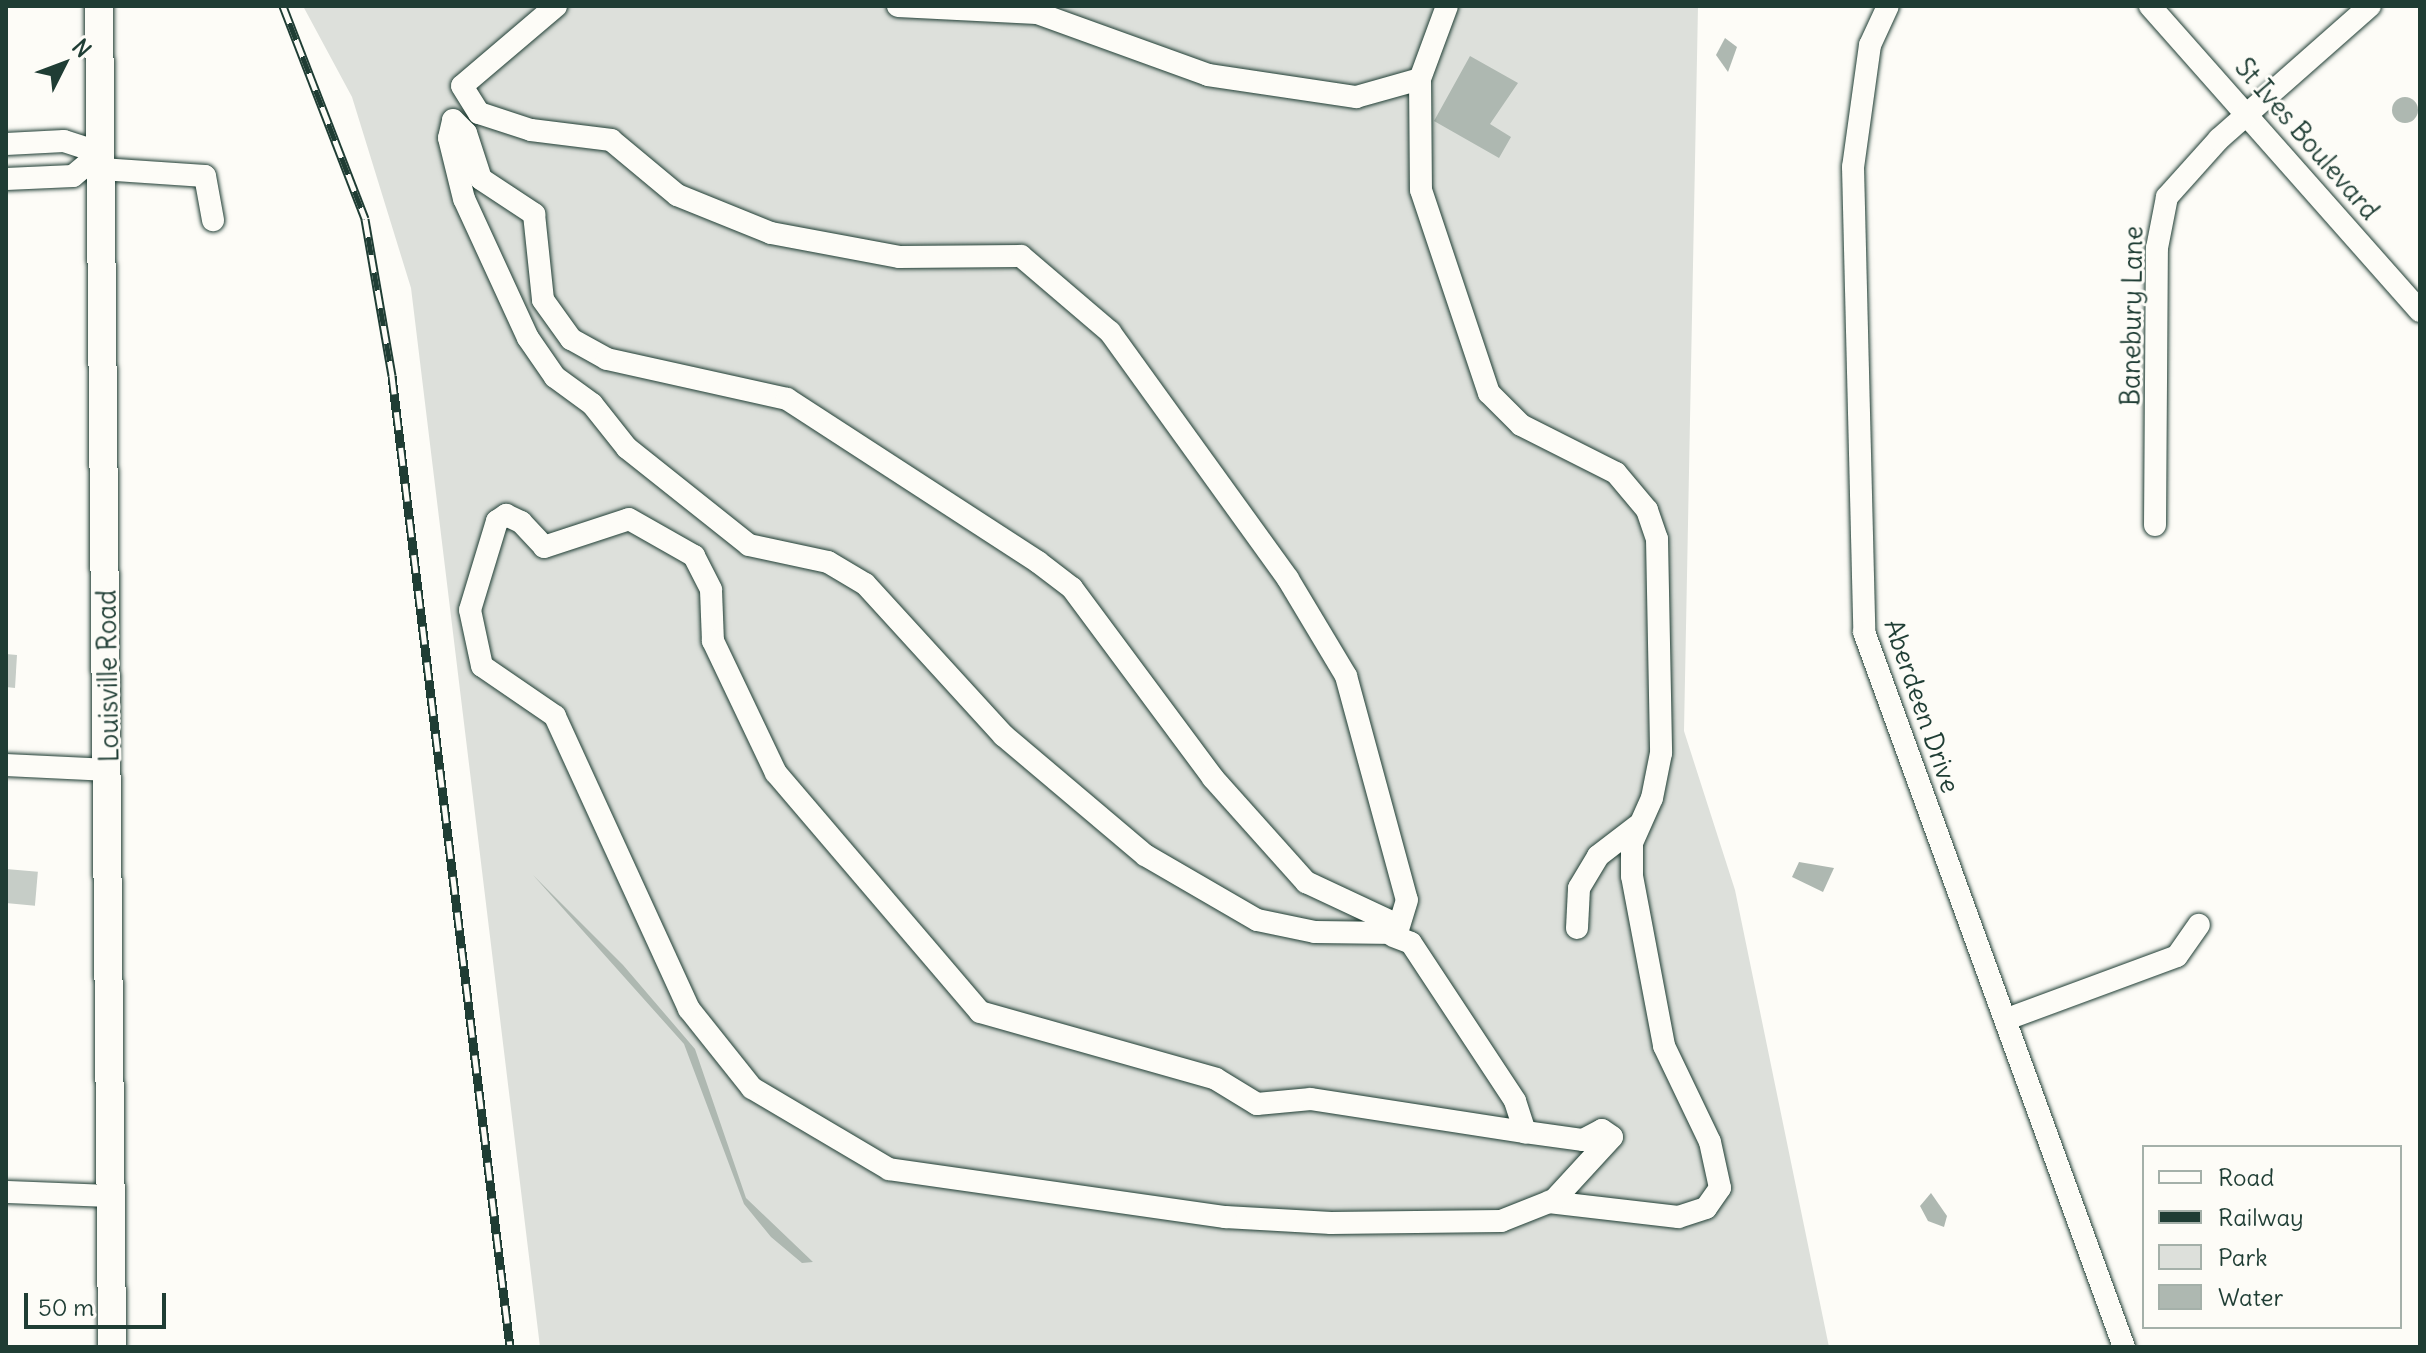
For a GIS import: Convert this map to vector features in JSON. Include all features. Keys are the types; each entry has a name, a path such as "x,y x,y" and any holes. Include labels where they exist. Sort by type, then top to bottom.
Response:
{"main road":[{"name":"Louisville Road","path":"99,6 109,770 112,1347"}],"street":[{"path":"556,6 462,86 449,126 464,199 540,361 627,448 749,545 828,562 865,584 1055,783 1196,889 1284,928 1396,930"},
{"path":"898,6 1037,13 1208,75 1321,95 1384,93 1420,79"},
{"path":"1447,6 1420,79 1421,190 1489,393 1521,425 1616,473 1647,510 1657,539 1661,753 1652,798 1637,826 1632,876 1664,1046 1710,1142 1720,1188 1706,1208 1678,1217 1549,1202"},
{"name":"Aberdeen Drive","path":"1888,6 1870,45 1853,167 1858,593 1886,697 2007,1019 2124,1347"},
{"name":"St Ives Boulevard","path":"2150,6 2420,311"},
{"name":"Banebury Lane","path":"2155,525 2160,225 2167,197 2189,166 2370,6"},
{"path":"462,86 479,113 497,122 611,140 677,195 771,233 899,257 1021,256 1066,290 1132,358 1288,579 1346,676 1407,900 1396,930"},
{"path":"449,126 458,119 481,179 534,214 543,300 571,339 607,359 787,399 1038,562 1072,588 1213,778 1306,882 1396,930 1411,943 1515,1101 1525,1132"},
{"path":"6,144 64,141 100,161 205,176 213,220"},
{"path":"6,179 73,176 100,161"},
{"path":"506,515 521,522 544,547 629,519 694,556 711,590 713,641 776,773 980,1012 1216,1079 1257,1104 1311,1099 1525,1132 1583,1140 1602,1130 1612,1137 1583,1176 1549,1202 1501,1221 1417,1225 1225,1217 889,1169 800,1120 752,1088 689,1009 555,716 482,666 470,610 497,521 506,515"},
{"path":"6,765 109,770"},
{"path":"1577,928 1579,888 1598,856 1637,826"},
{"path":"2007,1019 2177,956 2199,925"},
{"path":"6,1192 111,1196"}],"green space":[{"path":"303,6 1698,6 1684,731 1735,890 1829,1347 540,1347 411,288 352,97"}],"water":[{"path":"1725,38 1737,47 1728,72 1716,55"},
{"path":"1470,56 1518,83 1490,124 1511,137 1499,158 1434,121"},
{"path":"2405,97 2414,101 2418,110 2414,119 2405,123 2396,119 2392,110 2396,101"},
{"path":"1799,862 1834,868 1823,892 1792,877"},
{"path":"533,875 623,965 695,1049 746,1198 813,1262 802,1263 771,1237 744,1204 684,1044"},
{"path":"1931,1193 1947,1216 1944,1227 1928,1221 1920,1206"}],"building":[{"path":"6,654 17,655 15,688 6,687"},
{"path":"6,869 38,872 35,906 6,903"}],"railway":[{"path":"283,6 365,219 392,376 510,1347"}]}
